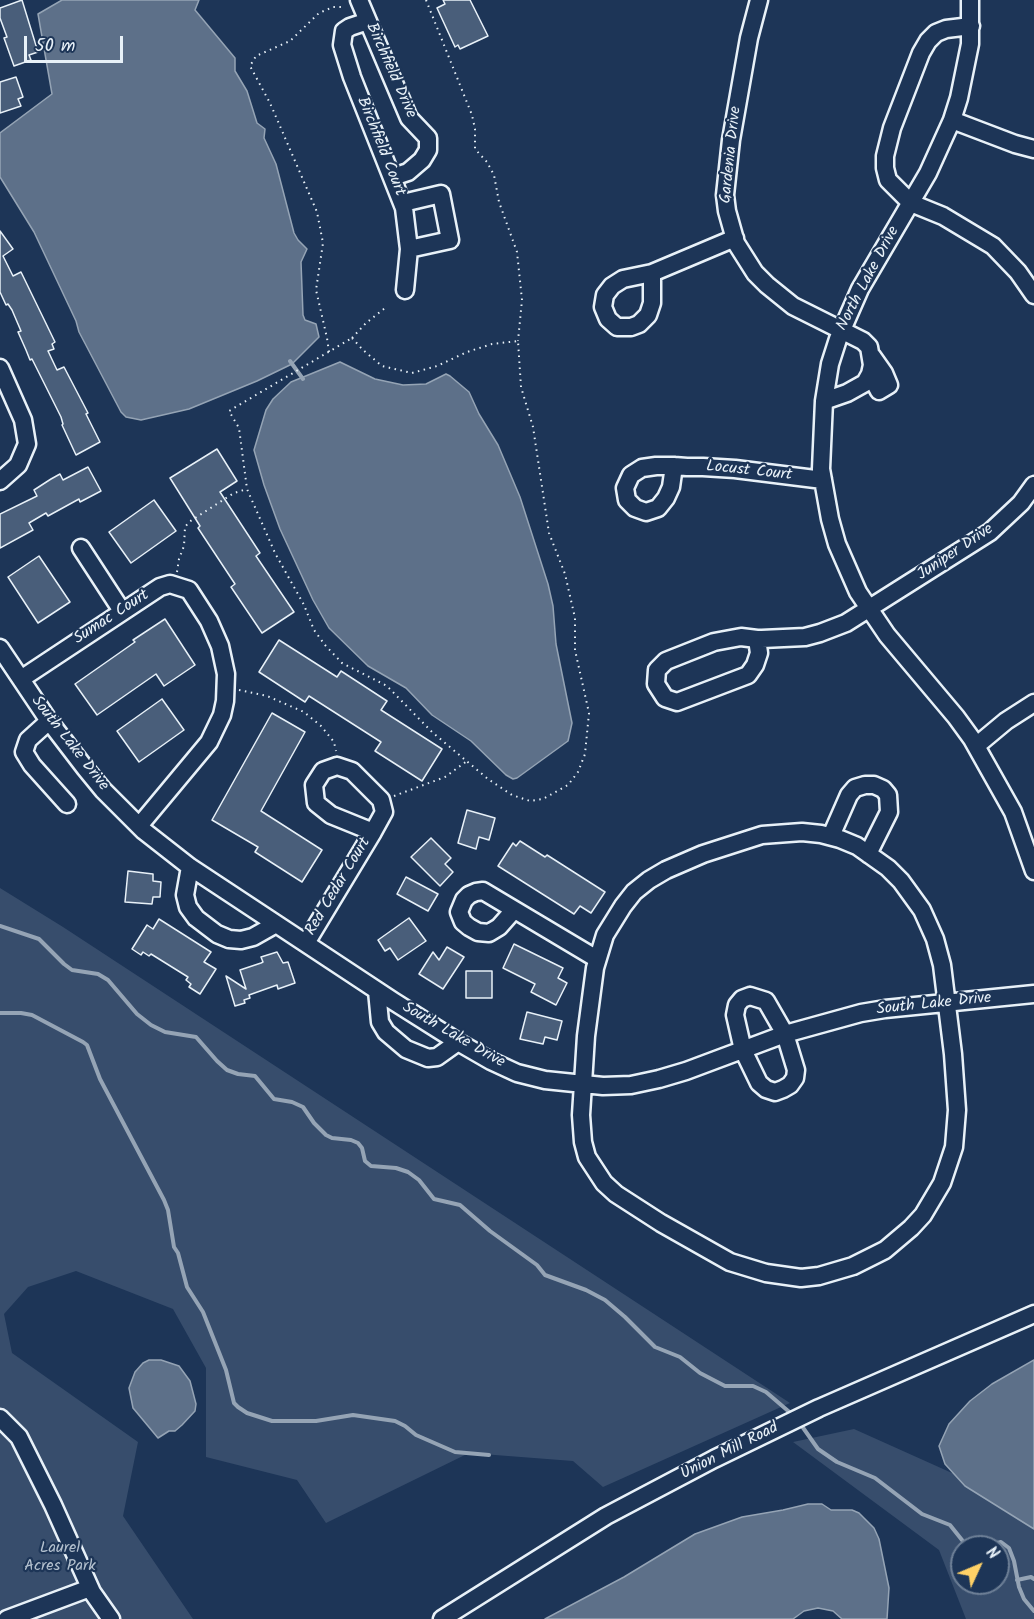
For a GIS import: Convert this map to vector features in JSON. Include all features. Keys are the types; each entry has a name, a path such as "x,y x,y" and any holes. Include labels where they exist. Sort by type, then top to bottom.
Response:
{"street":[{"name":"Gardenia Drive","path":"759,0 738,99 725,195 730,228 754,273 794,306 863,341 869,347 889,385 879,391 870,374 865,383 857,389 824,401"},
{"name":"North Lake Drive","path":"970,0 971,26 966,71 952,120 940,149 860,289 841,330 830,364 821,442 823,480 837,544 858,592 887,635 956,717 976,746 1013,812 1034,871"},
{"name":"Birchfield Drive","path":"355,4 368,21 409,118 428,138 428,150 422,160 408,172 393,177"},
{"name":"Birchfield Court","path":"368,21 344,31 342,45 352,77 403,203 409,249 405,290"},
{"path":"971,26 946,29 936,33 928,41 921,53 892,128 885,156 885,168 888,180 910,203 954,222 993,246 1018,272 1034,295"},
{"path":"952,120 1034,149"},
{"path":"403,203 441,194 450,240 409,249"},
{"path":"652,273 735,238"},
{"path":"0,369 23,420 27,444 18,465 0,481"},
{"name":"Locust Court","path":"674,466 735,469 823,480"},
{"name":"Juniper Drive","path":"757,639 759,653 748,675 677,702 665,698 656,684 657,670 666,661 714,642 741,637 788,639 820,633 846,622 990,532 1013,511 1034,486"},
{"path":"81,548 122,611"},
{"path":"139,826 209,742 222,715 226,688 226,674 220,646 209,621 189,590 174,585"},
{"name":"Sumac Court","path":"21,680 160,587 174,585"},
{"name":"South Lake Drive","path":"0,648 49,721 103,790 139,826 190,867 377,990 458,1042 517,1073 545,1080 603,1086 631,1084 659,1079 785,1034 861,1013 1034,994"},
{"path":"976,746 1006,721 1034,703"},
{"path":"49,721 28,740 24,752 32,765 67,804"},
{"name":"Red Cedar Court","path":"342,768 337,766 323,771 314,785 316,803 331,815 373,832"},
{"path":"342,768 352,771 381,800"},
{"path":"831,836 849,795 855,788 874,784 888,795 889,812 868,854"},
{"name":"Red Cedar Court","path":"306,943 384,812 381,800"},
{"path":"802,832 831,836 857,846 868,854 901,881 922,909 939,952 946,1002 957,1110 954,1147 942,1183 923,1215 885,1250 854,1266 819,1276 784,1276 747,1269 730,1262 661,1223 616,1194 604,1183 587,1157 581,1128 589,1003 604,935 622,906 634,892 666,870 722,847 762,835 802,832"},
{"path":"190,867 185,895 188,907 196,918 217,934 229,939 241,940 253,937 276,924"},
{"path":"514,910 597,959"},
{"path":"377,990 380,1022 386,1032 406,1049 428,1058 437,1057 458,1042"},
{"path":"750,996 766,1001 785,1034 796,1070 795,1078 790,1085 775,1092 759,1083 743,1050 735,1015 736,1005 742,999 750,996"},
{"name":"Union Mill Road","path":"442,1619 606,1516 788,1422 1034,1314"},
{"path":"0,1418 19,1437 53,1505 90,1588 111,1619"},
{"path":"7,1619 90,1588"}],"path":[{"path":"385,308 352,338 228,411 238,428 247,489 275,553 304,604 314,630 342,663 387,686 432,732 488,779 512,795 530,801 543,799 568,785 578,772 585,753 589,713 575,650 575,618 565,574 549,533 533,427 521,387 518,340 522,300 517,252 499,202 494,175 488,162 475,149 475,129 471,115 426,0"},
{"path":"328,352 316,290 323,243 317,212 270,103 250,66 256,56 290,41 319,13 333,7 355,4"},
{"path":"352,338 382,366 412,373 437,366 467,352 492,344 518,340"},
{"path":"174,585 184,546 185,527 189,522 234,493 247,489"},
{"path":"226,688 267,696 304,712 321,726 334,742 342,768"},
{"path":"381,800 445,777 467,761"}],"green space":[{"name":"Laurel Acres Park","path":"0,888 790,1403 603,1487 573,1461 469,1453 326,1523 297,1480 206,1457 206,1368 173,1309 76,1271 28,1287 4,1314 12,1353 138,1442 123,1516 193,1619 0,1619"},
{"path":"1034,1370 1034,1619 966,1619 957,1595 1010,1595 1010,1535 950,1535 950,1578 939,1550 793,1442 854,1429 952,1473"}],"shaded area":[{"path":"62,0 199,0 195,10 235,58 235,71 247,91 257,123 265,129 264,138 276,164 294,233 307,249 301,262 303,315 305,320 316,324 319,337 292,364 189,409 141,420 126,417 121,412 79,332 34,232 0,177 0,133 52,94 38,14"},
{"path":"340,362 375,379 403,385 426,384 446,374 450,376 469,392 498,445 520,497 548,584 553,606 556,644 572,723 568,741 517,778 513,779 506,775 471,741 432,715 406,688 368,666 329,628 313,600 280,529 254,450 266,410 273,399 291,382"},
{"path":"149,1360 161,1360 179,1366 190,1381 196,1404 195,1411 182,1425 175,1431 169,1431 158,1438 133,1408 129,1388 135,1372"},
{"path":"1034,1360 1034,1529 965,1486 945,1464 939,1446 949,1424 970,1401 992,1384"},
{"path":"808,1504 822,1504 831,1510 852,1510 859,1513 874,1528 879,1539 889,1588 887,1619 842,1619 833,1611 818,1608 804,1611 793,1619 545,1619 624,1577 695,1534 742,1517"}],"building":[{"path":"22,0 38,52 29,55 31,60 14,66 4,38 7,37 0,18 0,8"},
{"path":"443,0 470,0 488,36 460,49 458,45 455,47 437,8 445,4"},
{"path":"16,77 23,97 18,99 21,106 0,113 0,82"},
{"path":"0,231 13,249 3,256 13,276 21,272 55,342 52,344 54,349 48,351 57,370 64,367 100,442 76,455 62,425 61,417 32,359 30,360 18,332 21,331 12,310 8,304 6,305 0,292"},
{"path":"217,449 237,481 220,492 260,553 256,556 294,612 262,633 231,587 235,584 198,528 200,526 170,478"},
{"path":"88,467 101,491 80,502 79,499 48,516 46,513 29,523 33,530 0,548 0,514 37,496 34,490 60,474 63,480"},
{"path":"154,500 176,531 131,563 109,532"},
{"path":"39,556 70,602 38,623 8,577"},
{"path":"165,619 195,665 164,686 156,674 97,715 75,684"},
{"path":"279,640 337,677 341,671 387,701 381,710 442,749 422,781 375,751 381,742 309,696 305,702 259,672"},
{"path":"162,699 184,730 139,762 117,731"},
{"path":"272,713 305,732 261,811 322,850 302,882 255,852 258,847 212,820"},
{"path":"467,810 495,818 489,840 479,837 476,849 458,843"},
{"path":"431,838 451,858 445,864 453,872 440,886 411,857"},
{"path":"520,841 545,857 547,855 605,892 591,913 580,906 574,914 498,866 513,843 516,846"},
{"path":"128,871 153,874 153,881 161,882 160,897 153,897 152,904 125,902"},
{"path":"406,877 438,894 428,911 397,894"},
{"path":"409,918 426,941 398,960 390,948 385,951 378,940"},
{"path":"159,919 211,952 204,962 216,969 200,994 189,987 191,984 186,980 188,977 151,954 149,956 143,952 141,955 132,949 147,925 153,929"},
{"path":"514,944 563,968 558,978 567,983 556,1005 531,992 535,984 503,968"},
{"path":"447,947 464,957 443,989 419,974 433,952 439,960"},
{"path":"277,952 283,963 288,962 295,983 278,989 277,985 249,995 250,998 244,1000 245,1003 235,1006 226,976 246,989 240,970 261,963 263,962 261,957"},
{"path":"466,971 492,971 492,998 466,998"},
{"path":"527,1012 562,1021 557,1040 545,1037 543,1044 520,1039"}],"waterway":[{"path":"290,361 303,379"},
{"path":"0,926 39,939 72,970 98,974 108,980 137,1014 151,1025 165,1032 196,1037 227,1070 255,1076 274,1099 292,1102 303,1107 326,1135 358,1143 362,1148 365,1161 371,1166 396,1168 408,1172 419,1180 434,1199 460,1205 490,1231 537,1265 545,1275 586,1290 605,1300 655,1347 680,1357 700,1373 725,1386 753,1386 766,1392 794,1416"},
{"path":"0,1013 32,1015 87,1045 100,1079 164,1200 168,1210 174,1247 178,1253 187,1287 203,1312 226,1370 234,1403 238,1407 247,1413 272,1421 316,1421 353,1415 395,1421 416,1435 455,1452 489,1455"},
{"path":"799,1422 818,1449 837,1462 875,1478 922,1514 950,1525 958,1535"},
{"path":"1010,1551 1019,1587 1024,1599 1034,1611"},
{"path":"1017,1580 1031,1577 1034,1579"}]}
